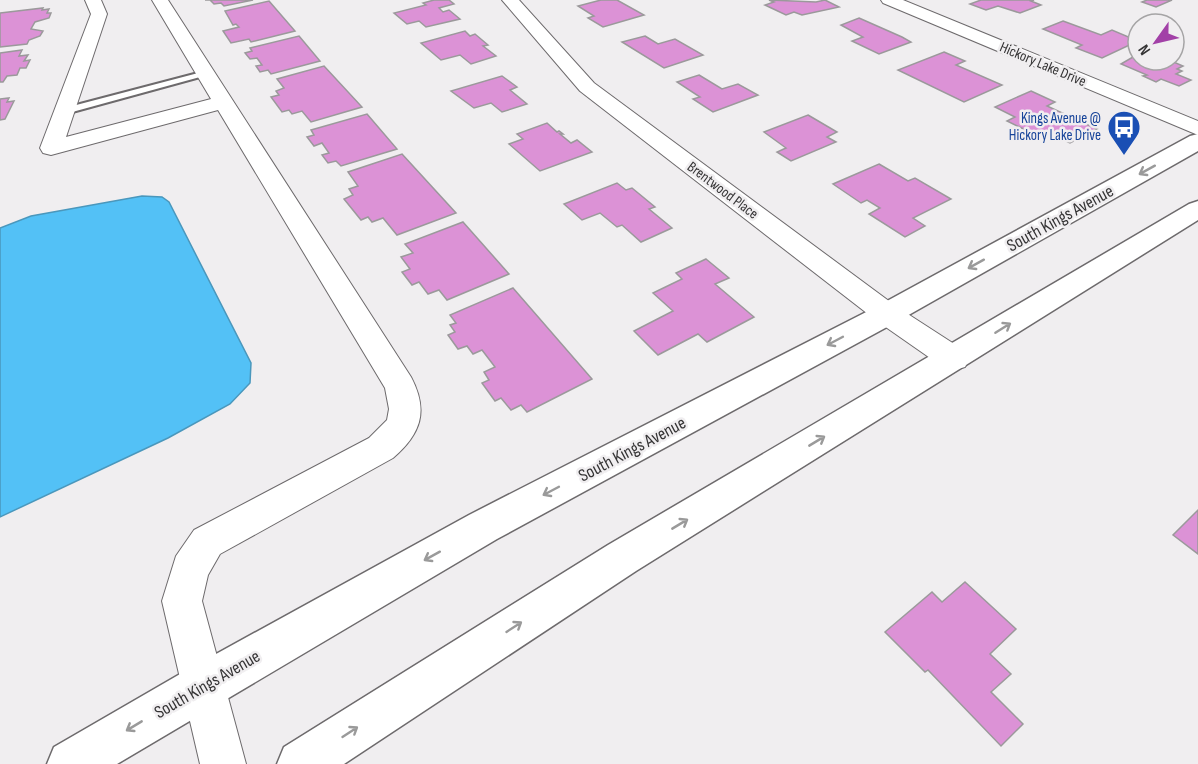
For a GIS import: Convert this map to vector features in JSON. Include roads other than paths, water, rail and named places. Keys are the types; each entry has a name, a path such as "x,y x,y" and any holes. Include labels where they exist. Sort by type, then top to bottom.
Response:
{"main road":[{"name":"South Kings Avenue","path":"71,764 483,527 886,314 1198,141"},
{"path":"301,764 622,558 954,359 1198,209"}],"street":[{"path":"93,0 99,14 51,148 215,88"},
{"path":"160,0 399,386 405,401 405,419 395,438 371,455 207,542 190,569 182,601 223,764"},
{"name":"Brentwood Place","path":"510,0 587,87 886,314 954,359"},
{"name":"Hickory Lake Drive","path":"888,0 1198,129"}],"lane":[{"path":"65,111 215,88"}],"water":[{"path":"142,196 162,197 169,202 251,363 250,383 230,404 168,438 0,517 0,228 31,216"}],"place":[{"name":"Kings Avenue @ Hickory Lake Drive","path":"1124,156"}]}
